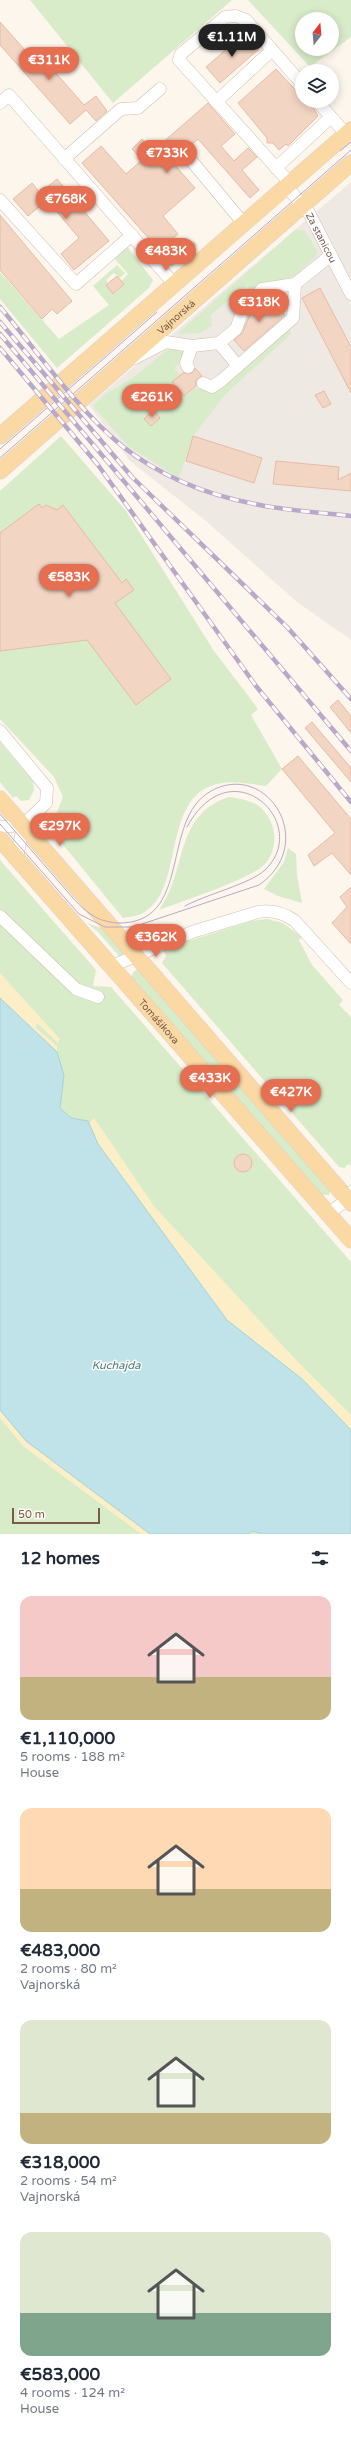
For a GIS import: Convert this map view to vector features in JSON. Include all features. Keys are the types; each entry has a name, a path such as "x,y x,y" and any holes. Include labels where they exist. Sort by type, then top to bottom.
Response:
{"main road":[{"path":"0,436 348,132"},
{"name":"Vajnorská","path":"0,471 351,163"},
{"path":"0,799 135,956 350,1198"},
{"name":"Tomášikova","path":"0,839 351,1240"}],"street":[{"name":"Za stanicou","path":"272,50 246,20 236,16 229,16 181,54 179,60 276,168 303,204 351,294"},
{"path":"216,102 272,50 295,76"},
{"path":"64,159 122,109 138,108 160,89"},
{"path":"0,102 9,95 174,284"},
{"path":"323,108 348,132"},
{"path":"276,168 331,117"},
{"path":"190,159 244,224"},
{"path":"0,200 76,284 132,236"},
{"path":"117,368 166,342 192,346 218,344 236,329 243,310 262,290 295,284 331,255"},
{"path":"202,383 212,387 293,318 295,284"},
{"path":"218,344 238,366"},
{"path":"188,367 186,363 192,346"},
{"path":"0,731 47,788 46,803 23,825 17,859"},
{"path":"0,827 23,825"},
{"path":"112,966 225,921 258,912 268,912 287,916 295,921 351,983"},
{"path":"0,916 76,989 98,997"},
{"path":"328,1214 350,1198"}],"shaded area":[{"path":"351,182 351,640 297,602 206,521 130,461 89,405"}],"green space":[{"path":"30,0 232,0 113,103"},
{"path":"248,0 351,0 351,37 339,46 339,12 295,12 295,51"},
{"path":"300,56 325,56 314,64 307,64"},
{"path":"295,230 304,230 317,250 316,256 300,271 289,278 265,285 249,293 248,284 211,315 212,326 200,333 177,334"},
{"path":"194,241 197,245 172,267 155,254 162,257 172,258 180,254"},
{"path":"126,245 153,280 149,288 57,368 0,299 0,272 59,339 109,305 93,286 117,265 125,273 120,278 114,273 106,280 108,283 106,285 114,294 124,284 121,281 128,274 113,257"},
{"path":"288,328 292,333 224,396 193,436 179,478 128,446 93,406 104,395 135,376 171,347 185,350 182,361 174,368 180,376 172,382 185,397 194,389 202,388"},
{"path":"61,436 126,511 214,651 258,709 251,715 282,769 266,786 229,782 217,784 199,793 187,807 180,825 165,885 156,901 143,913 136,916 123,918 56,836 52,825 63,797 54,777 0,719 0,491"},
{"path":"0,742 33,781 34,790 29,800 21,801 16,796 13,798 0,782"},
{"path":"229,797 249,801 264,810 271,822 274,833 273,850 268,861 256,871 245,877 159,910 168,895 190,830 199,817 211,805"},
{"path":"288,848 296,854 297,875 302,903 278,896 264,889 284,862"},
{"path":"0,860 96,970 93,986 111,987 351,1262 351,1534 0,1534"},
{"path":"267,919 283,923 302,937 299,940 312,965 343,1000 339,1005 351,1017 351,1166 348,1164 345,1168 339,1167 162,963 166,956 163,949 252,921"},
{"path":"87,923 106,930 130,957 119,956 98,932"},
{"path":"138,970 330,1191 329,1195 322,1195 131,977 134,971"}],"sand":[{"path":"0,973 60,1039 58,1043 37,1023 35,1027 57,1046 57,1052 0,998"},
{"path":"94,1118 154,1206 297,1361 351,1415 351,1430 302,1379 227,1320 98,1144 89,1123"},
{"path":"0,1410 26,1441 154,1534 141,1534 23,1446 0,1418"}],"water":[{"name":"Kuchajda","path":"0,998 57,1052 64,1075 60,1108 71,1118 88,1121 98,1144 227,1320 302,1379 351,1430 351,1534 263,1534 253,1531 248,1534 150,1534 26,1441 0,1410"}],"building":[{"path":"0,22 33,59 39,54 84,105 96,96 107,111 96,121 86,110 70,124 0,45"},
{"path":"245,33 259,49 220,83 206,67"},
{"path":"276,69 295,89 295,108 313,108 318,116 288,146 286,144 279,150 273,143 267,143 267,138 238,103"},
{"path":"208,103 235,134 221,146 234,161 248,148 257,157 242,170 259,190 250,198 198,139 172,162 195,188 163,216 178,234 159,250 82,163 101,146 126,174 142,160 132,149 142,139 153,151"},
{"path":"57,179 109,241 74,270 61,254 79,238 47,200 28,216 13,199 32,183 40,193"},
{"path":"0,215 72,301 57,314 52,309 42,319 0,270"},
{"path":"117,276 124,284 113,294 106,285"},
{"path":"320,288 351,347 351,393 302,298"},
{"path":"267,296 285,315 244,351 234,340 243,332 250,314"},
{"path":"195,368 202,376 196,380 196,386 184,396 172,382 183,373 192,373"},
{"path":"324,391 331,404 323,408 315,395"},
{"path":"154,410 160,418 151,426 144,419"},
{"path":"193,436 262,458 254,483 186,461"},
{"path":"276,461 339,467 338,480 351,473 351,491 273,484"},
{"path":"39,504 42,508 46,505 57,510 63,505 122,583 126,579 134,590 115,603 171,679 136,705 87,640 0,651 0,533"},
{"path":"338,700 351,716 351,733 330,707"},
{"path":"312,722 351,768 351,782 305,728"},
{"path":"298,756 351,819 351,875 332,853 314,866 308,855 335,833 282,769"},
{"path":"351,887 351,944 332,923 347,907 340,897"},
{"path":"243,1154 249,1157 252,1163 249,1169 243,1172 237,1169 234,1163 237,1157"}],"tram line":[{"path":"340,151 351,142"},
{"path":"0,458 351,150"},
{"path":"0,449 157,312"},
{"path":"0,814 83,908 98,918 117,923 141,919 157,907 167,890 185,824 195,805 211,791 232,784 251,787 267,796 278,811 285,829 285,848 276,868 259,885 133,927 105,927 79,914 0,824"},
{"path":"185,906 249,880 265,870 277,852 279,832 273,815 260,800 244,792 224,793 205,803 187,827"}],"railway":[{"path":"0,307 58,380 90,415 122,446 152,466 202,490 237,500 279,508 351,516"},
{"path":"0,322 132,477 287,627 351,699"},
{"path":"0,334 351,751"},
{"path":"0,348 98,465 256,686 351,802"}]}
